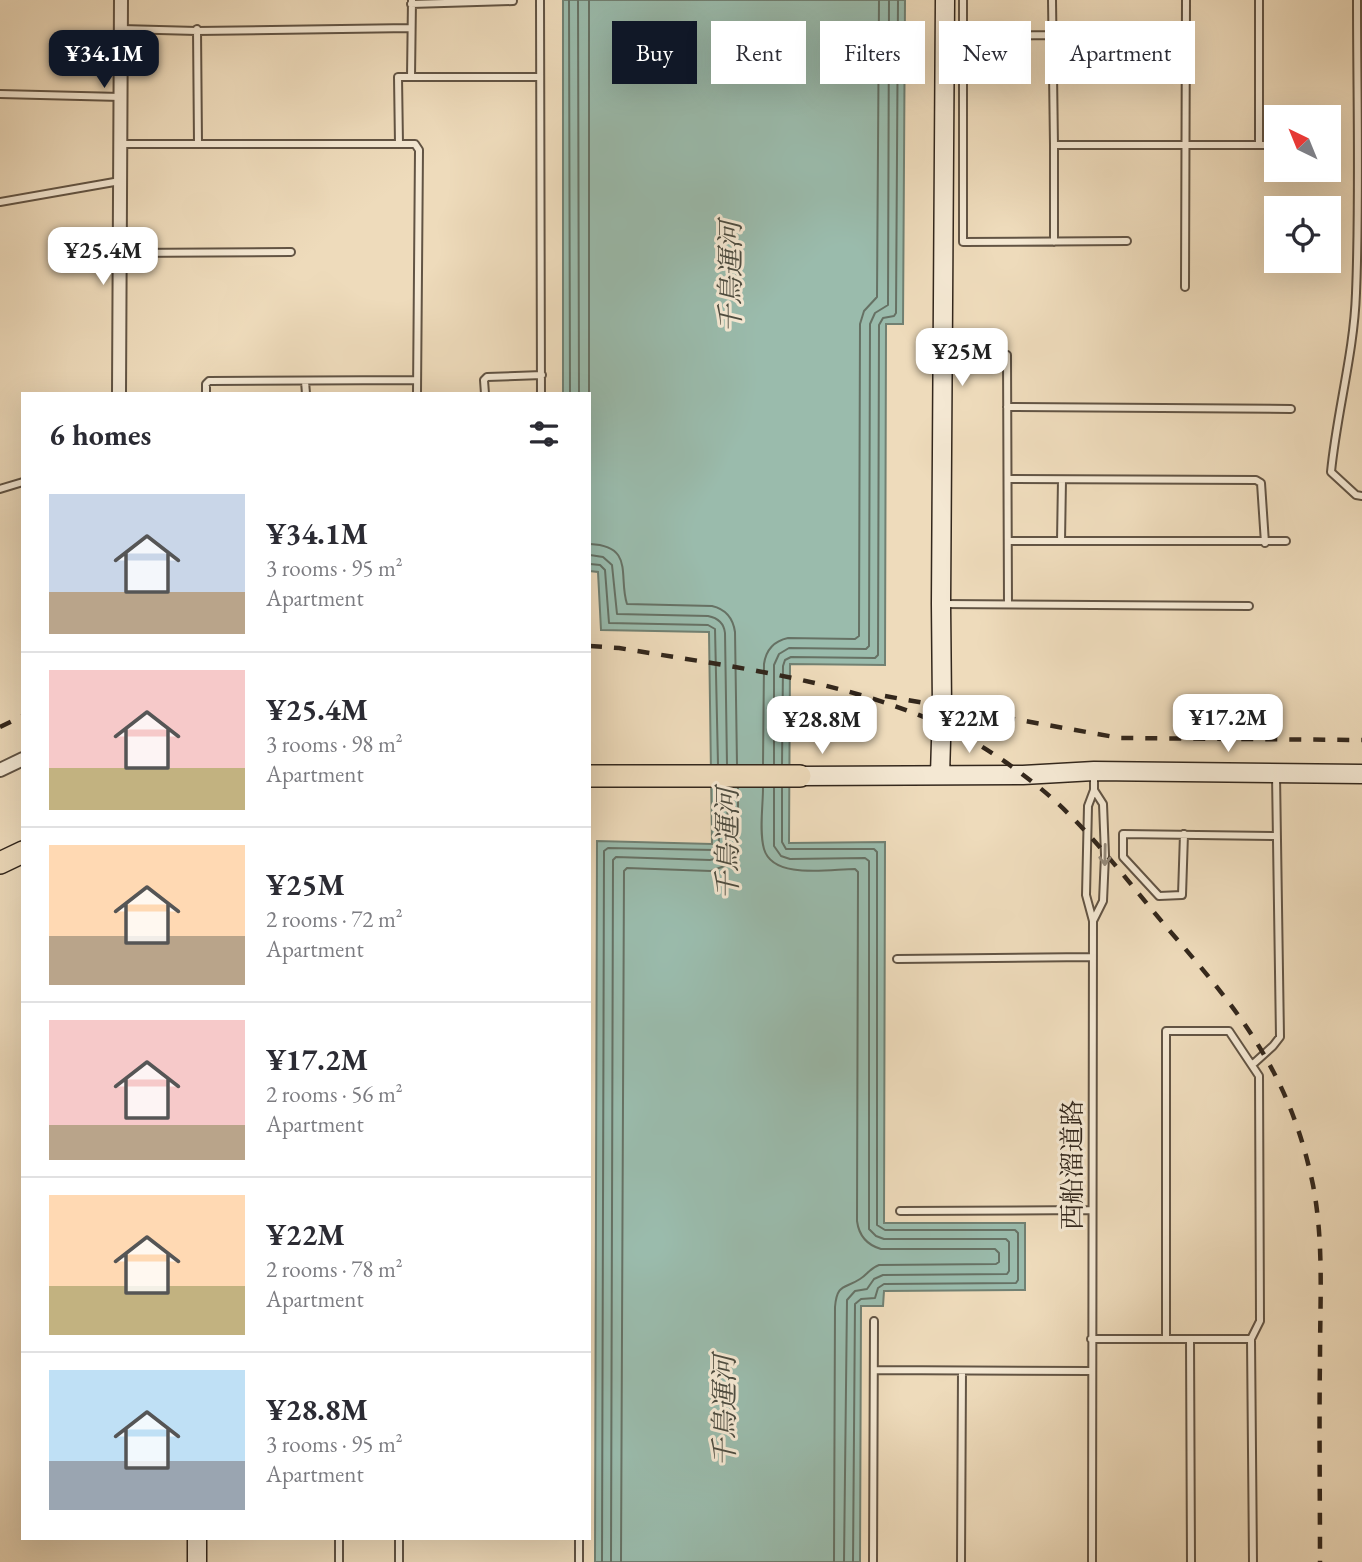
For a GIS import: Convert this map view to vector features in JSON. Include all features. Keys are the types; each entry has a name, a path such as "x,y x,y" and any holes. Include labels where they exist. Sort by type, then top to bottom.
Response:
{"highway":[{"path":"591,776 800,776"},
{"path":"0,863 21,853"}],"street":[{"path":"119,392 121,0"},
{"path":"940,775 945,0"},
{"path":"0,769 21,760"},
{"path":"800,776 1023,775 1094,771 1362,774"},
{"path":"197,1540 197,1562"}],"lane":[{"path":"540,0 541,392"},
{"path":"963,0 963,21"},
{"path":"1052,0 1053,21"},
{"path":"1185,287 1186,0"},
{"path":"1259,0 1259,145"},
{"path":"1357,0 1359,295 1331,472 1356,495 1362,496"},
{"path":"411,77 412,2 513,1"},
{"path":"121,29 411,28"},
{"path":"197,30 198,144"},
{"path":"399,144 398,77 540,77"},
{"path":"963,84 963,242 1127,241"},
{"path":"1053,84 1054,242"},
{"path":"0,94 121,97"},
{"path":"121,144 415,144 419,150 416,392"},
{"path":"1054,145 1264,145"},
{"path":"0,202 120,181"},
{"path":"120,253 291,252"},
{"path":"1007,355 1008,604"},
{"path":"485,392 484,380 487,376 542,375"},
{"path":"206,392 206,384 209,381 416,380"},
{"path":"305,381 306,392"},
{"path":"1007,407 1291,409"},
{"path":"1008,480 1256,480 1261,483 1265,543"},
{"path":"1061,541 1062,480"},
{"path":"0,489 21,483"},
{"path":"1008,541 1286,541"},
{"path":"941,604 1249,606"},
{"name":"西船溜道路","path":"1092,1562 1093,921 1086,895 1088,806 1094,790 1094,771"},
{"path":"1252,1065 1280,1037 1276,774"},
{"path":"1093,921 1103,901 1105,855 1103,804 1094,790"},
{"path":"1184,834 1182,895 1159,896 1124,857 1123,834 1184,834 1277,836"},
{"path":"897,958 1092,957"},
{"path":"1166,1339 1166,1031 1229,1031 1259,1076 1260,1321 1251,1339 1253,1562"},
{"path":"900,1210 1091,1210"},
{"path":"873,1562 874,1321"},
{"path":"1091,1339 1251,1339"},
{"path":"1190,1339 1191,1562"},
{"path":"874,1370 1091,1371"},
{"path":"961,1562 962,1371"},
{"path":"339,1540 339,1562"},
{"path":"399,1540 400,1562"},
{"path":"579,1540 579,1562"}],"water":[{"name":"千鳥運河","path":"563,0 905,0 905,21 820,21 820,84 904,84 903,324 886,324 885,665 790,664 789,843 885,842 884,1223 1025,1223 1025,1290 884,1291 883,1306 861,1306 860,1562 595,1562 597,841 712,844 709,632 601,630 598,572 591,571 591,392 563,392"}],"railway":[{"path":"591,646 700,661 823,685 902,709 965,737 1024,775 1071,817 1219,989 1276,1077 1291,1110 1313,1185 1321,1271 1320,1562"},
{"path":"885,696 1120,738 1362,740"},
{"path":"0,727 21,717"}]}
